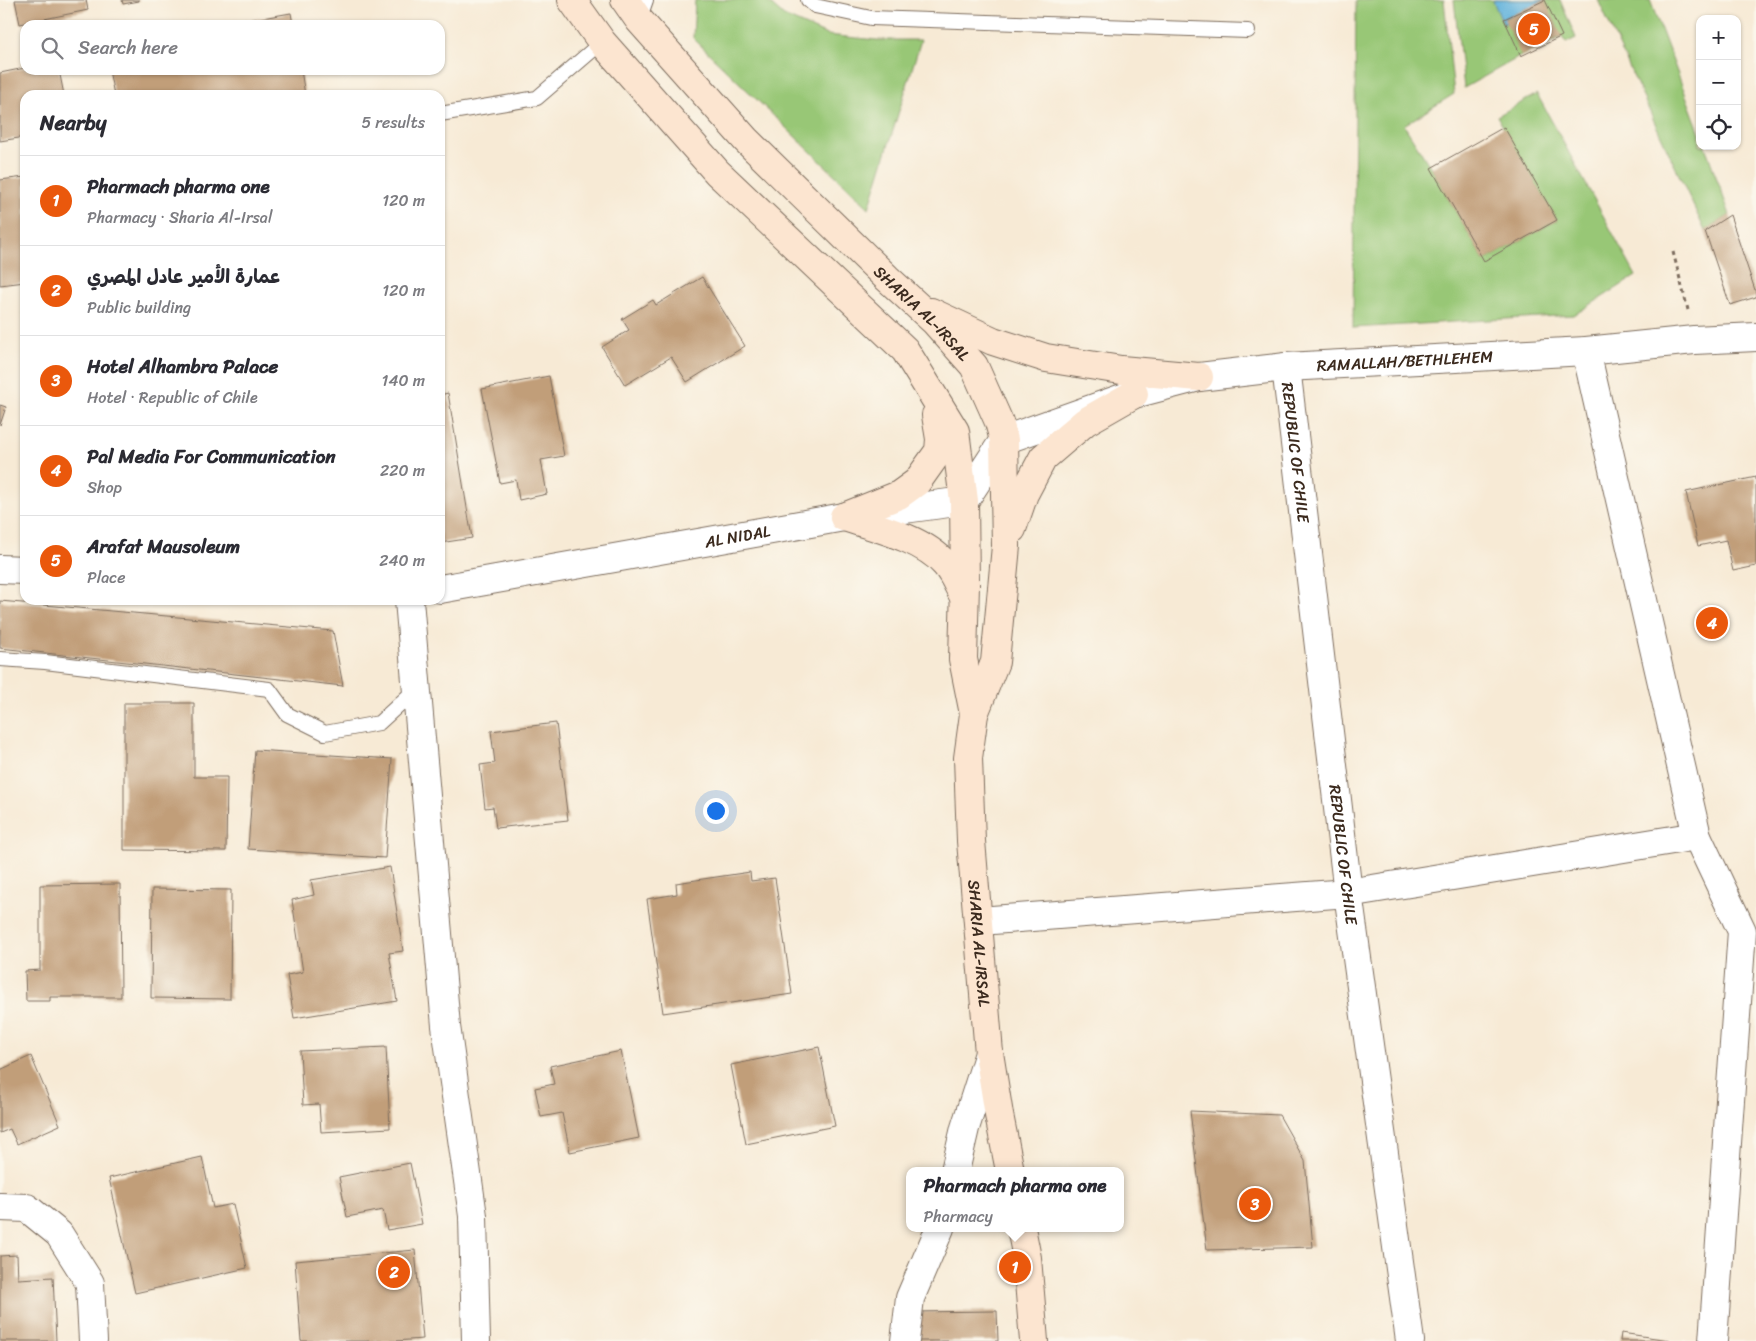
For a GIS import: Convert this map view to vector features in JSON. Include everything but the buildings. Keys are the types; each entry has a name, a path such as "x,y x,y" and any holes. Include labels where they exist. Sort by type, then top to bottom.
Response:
{"main road":[{"name":"SHARIA AL-IRSAL","path":"572,0 602,42 717,172 905,350 931,389 955,431 964,501 963,659 974,714"},
{"name":"SHARIA AL-IRSAL","path":"636,7 746,140 935,322 974,366 999,422 1004,440 1006,546 994,662 974,714 968,758 971,841 989,1053 1009,1167"},
{"path":"917,306 993,341 1046,358 1121,370 1199,377"},
{"path":"844,517 905,493 926,471 939,451 940,439 931,389"},
{"path":"1006,546 1024,494 1043,458 1085,422 1134,394"},
{"path":"844,517 914,542 936,555 952,573 964,598"},
{"path":"1022,1232 1027,1258 1034,1341"}],"street":[{"name":"RAMALLAH/BETHLEHEM","path":"1004,440 1134,394 1199,377 1286,367 1586,351 1694,340 1756,337"},
{"path":"1586,351 1697,836 1749,932 1713,1341"},
{"name":"REPUBLIC OF CHILE","path":"1286,367 1348,893 1410,1341"},
{"path":"964,501 1004,440"},
{"name":"AL NIDAL","path":"445,588 844,517 964,501"},
{"path":"0,568 20,570"},
{"path":"409,605 446,1026 473,1216 476,1341"},
{"path":"978,921 1348,893 1697,836"},
{"path":"956,1167 965,1128 989,1053"},
{"path":"0,1207 27,1208 59,1234 90,1283 93,1341"},
{"path":"905,1341 910,1298 938,1232"}],"lane":[{"path":"808,0 815,6 871,18 1248,31"},
{"path":"445,113 537,98 602,42"},
{"path":"0,659 45,662 269,689 286,714 325,732 379,723 416,689"}],"path":[{"path":"1673,252 1694,340"}],"green space":[{"path":"695,0 766,0 784,16 827,35 877,40 921,40 869,208 693,38"},
{"path":"1356,0 1444,0 1454,94 1404,125 1484,261 1557,220 1497,116 1537,94 1636,276 1574,315 1353,328"},
{"path":"1454,0 1560,0 1576,38 1566,43 1562,37 1521,56 1464,88"},
{"path":"1598,0 1650,0 1696,122 1696,150 1706,150 1730,215 1705,231"}],"water":[{"path":"1544,0 1504,18 1506,23 1503,24 1493,1"}],"place":[{"name":"Arafat Mausoleum","path":"1534,29"},
{"name":"Pal Media For Communication","path":"1712,623"},
{"name":"Hotel Alhambra Palace","path":"1255,1204"},
{"name":"Pharmach pharma one","path":"1015,1267"},
{"name":"عمارة الأمير عادل المصري","path":"394,1272"}]}
